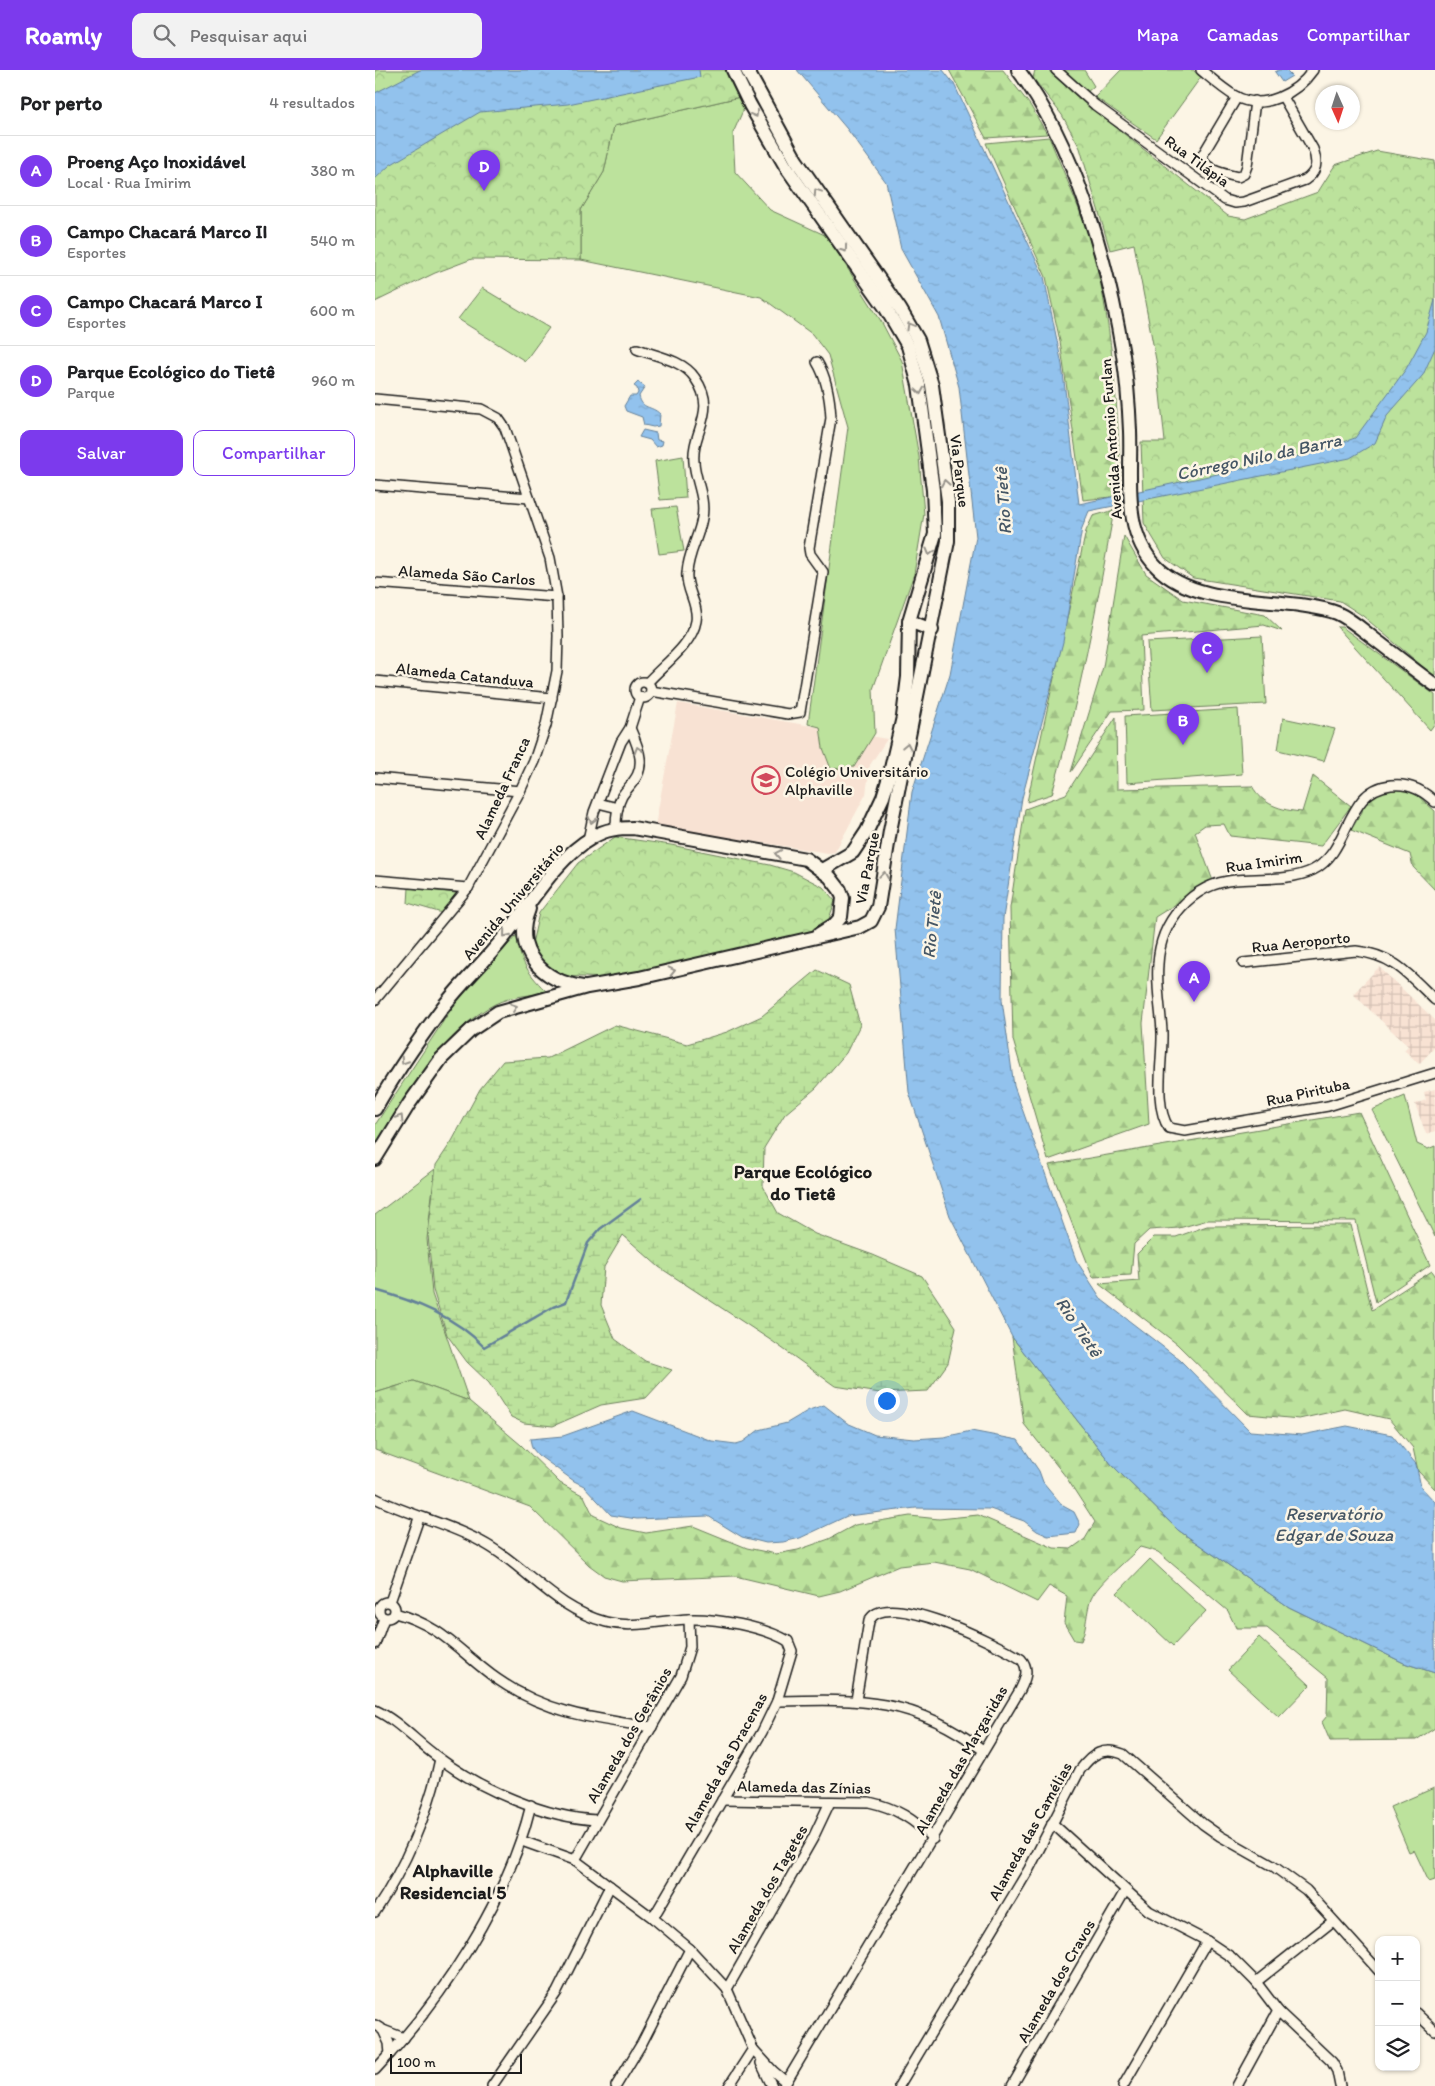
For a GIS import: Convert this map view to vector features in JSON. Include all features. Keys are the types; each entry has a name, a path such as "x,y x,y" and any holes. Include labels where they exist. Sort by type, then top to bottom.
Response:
{"main road":[{"name":"Via Parque","path":"733,70 771,142 805,196 898,326 914,363 919,385 935,516 931,551 909,621 908,677 903,717 883,797 867,831 853,852 841,861 822,870"},
{"name":"Via Parque","path":"747,70 796,160 909,323 924,356 932,385 949,519 945,561 890,830 878,907 871,921 860,927 812,938"},
{"name":"Avenida Antonio Furlan","path":"1018,70 1035,94 1060,138 1071,165 1109,280 1123,359 1130,431 1131,514 1139,542 1157,568 1172,579 1193,589 1222,596 1332,611 1348,619 1435,685"},
{"path":"909,621 932,630"},
{"name":"Avenida Universitário","path":"375,1109 408,1055 441,1010 492,952 559,867 588,840 616,828 633,828 806,859 822,870 840,890 843,898 842,910 835,924 812,938"},
{"path":"532,902 525,918 524,936 529,953 539,968 553,979 587,987"},
{"path":"375,1160 426,1078 441,1059 471,1030 498,1012 587,987 639,978 812,938"}],"street":[{"name":"Rua Tilápia","path":"1057,70 1102,110 1213,192 1225,200 1235,203 1244,202 1305,180 1312,175 1315,169 1316,158 1313,150 1283,97"},
{"path":"1201,70 1237,97 1255,101 1283,97 1300,86 1313,70"},
{"path":"1237,97 1203,156 1205,164 1210,169 1238,177 1243,174 1247,166 1255,101"},
{"path":"637,350 682,366 694,376 704,400 704,417 695,446 693,460 702,501 702,517 688,562 686,575 693,598 696,620 685,642 649,687 646,697 636,694 635,687 637,683 649,687 788,714 800,712 823,572 810,554 809,548 831,418 830,398 817,362"},
{"name":"Alameda Franca","path":"375,399 481,408 490,412 505,428 550,558 557,597 557,671 552,698 541,742 520,790 468,888 375,1000"},
{"path":"375,485 529,498"},
{"name":"Alameda São Carlos","path":"375,583 557,597"},
{"name":"Alameda Catanduva","path":"375,681 552,698"},
{"path":"588,840 591,822 598,803 621,742 630,728 641,697"},
{"path":"616,828 618,808 622,797 632,786 639,773 640,758 630,728"},
{"path":"375,778 520,790"},
{"name":"Rua Imirim","path":"1185,1131 1169,1128 1162,1112 1162,1034 1158,976 1161,943 1173,916 1183,903 1205,889 1225,881 1287,876 1312,870 1330,856 1365,795 1383,785 1400,784 1411,786 1435,802"},
{"path":"598,803 618,808"},
{"path":"375,880 468,888"},
{"name":"Rua Aeroporto","path":"1243,962 1357,951 1370,952 1396,962 1435,1000"},
{"name":"Rua Pirituba","path":"1185,1131 1328,1106 1435,1073"},
{"name":"Alameda das Dracenas","path":"375,1498 419,1518 479,1540 513,1562 546,1592 587,1616 626,1625 689,1619 731,1623 788,1642 791,1651 777,1701 762,1732 653,1918"},
{"path":"390,1602 419,1518"},
{"path":"384,1602 390,1602 395,1606 395,1613 391,1618 384,1618 379,1613 377,1606 384,1602"},
{"name":"Alameda das Margaridas","path":"785,2084 933,1839 983,1750 1020,1690 1026,1673 1021,1659 974,1634 916,1615 891,1611 874,1613 867,1629 856,1700"},
{"path":"395,1613 411,1617 441,1632 498,1680 544,1705 591,1719 652,1727"},
{"path":"375,1644 384,1618"},
{"name":"Alameda dos Gerânios","path":"575,1860 681,1676 690,1647 689,1619"},
{"path":"777,1701 856,1700 875,1702 920,1713 966,1737 983,1750"},
{"path":"375,1710 392,1719 440,1759 484,1785 531,1805 570,1816 597,1820"},
{"name":"Alameda das Camélias","path":"899,2086 1029,1870 1070,1787 1089,1758 1098,1752 1115,1751 1132,1761 1220,1836 1294,1880 1306,1890 1375,1967"},
{"path":"375,1912 395,1879 409,1848 424,1812 440,1759"},
{"name":"Alameda das Zínias","path":"723,1800 869,1802 886,1806 916,1822 933,1839"},
{"name":"Alameda dos Tagetes","path":"727,1989 813,1838 830,1802"},
{"path":"375,2070 422,2016 469,1948 522,1841 531,1805"},
{"path":"1052,1823 1149,1911 1207,1941 1231,1957 1256,1982 1278,2011 1332,2062 1337,2071 1340,2086"},
{"path":"522,1841 575,1860 653,1918 689,1949 727,1989 772,2086"},
{"path":"492,2086 557,1992 610,1886"},
{"name":"Alameda dos Cravos","path":"1012,2086 1125,1891"},
{"path":"1256,1982 1333,1922"},
{"path":"1123,2086 1207,1941"},
{"path":"616,2086 642,2043 689,1949"},
{"path":"1237,2086 1278,2011"},
{"path":"1420,2017 1435,2031"},
{"path":"375,2025 404,2038"},
{"path":"383,2030 389,2043 390,2054"},
{"path":"756,2051 785,2084"},
{"path":"729,2086 756,2051"}],"shaded area":[{"name":"Colégio Universitário Alphaville","path":"678,703 887,739 870,765 866,794 835,852 828,853 655,826"},
{"path":"1379,967 1435,1020 1435,1047 1419,1064 1404,1050 1408,1046 1353,994"},
{"path":"1435,1089 1435,1131 1426,1134 1415,1104 1426,1100 1424,1092"}],"green space":[{"path":"375,70 726,70 740,97 614,126 604,172 581,210 581,260 472,259 435,273 375,302"},
{"path":"949,70 1003,70 1030,105 1047,134 986,138"},
{"path":"1035,70 1048,70 1075,95 1228,216 1245,219 1318,192 1335,165 1377,151 1435,161 1435,677 1363,616 1340,601 1193,578 1165,558 1144,523 1141,442 1165,442 1157,365 1134,244 1110,250 1080,148 1062,115 1033,78"},
{"path":"1063,70 1084,70 1094,86 1086,93"},
{"path":"1121,70 1193,70 1201,77 1156,139 1095,97"},
{"path":"740,97 745,106 733,133 735,172 770,210 827,236 881,321 902,361 919,457 924,514 914,574 873,689 875,733 854,767 831,769 823,748 820,727 808,724 848,427 828,355 812,334 761,297 581,260 581,210 604,172 614,126"},
{"path":"1049,137 1085,225 1101,284 1114,375 1121,496 1083,500 1060,341 1046,277 986,143"},
{"path":"482,288 549,328 525,361 458,319"},
{"path":"683,456 686,498 660,500 655,461"},
{"path":"676,507 684,551 659,554 652,509"},
{"path":"1114,510 1087,653 1052,794 1027,802 1086,531 1093,516"},
{"path":"1124,536 1146,574 1183,600 1265,615 1282,631 1264,625 1141,636 1144,710 1112,711 1071,772 1103,667"},
{"path":"1337,627 1342,627 1435,695 1435,723 1430,730"},
{"path":"1262,636 1266,704 1152,710 1147,642"},
{"path":"1238,709 1242,774 1127,783 1125,716"},
{"path":"1116,717 1117,789 1252,786 1261,798 1267,802 1286,810 1302,812 1313,776 1351,806 1321,846 1230,836 1224,824 1205,825 1195,832 1213,881 1155,917 1143,1023 1149,1124 1048,1160 1013,1040 1010,908 1025,809 1066,794"},
{"path":"1283,718 1335,729 1324,761 1278,750"},
{"path":"1398,787 1416,794 1435,811 1435,890 1413,867 1410,854 1351,830 1362,812 1363,804 1382,790"},
{"path":"615,837 671,845 770,865 794,872 823,887 835,901 828,922 809,933 608,978 559,976 536,958 532,944 539,913 578,863"},
{"path":"409,888 456,893 442,913 408,903"},
{"path":"517,935 520,952 526,967 548,993 521,996 501,1001 477,1015 460,1030 443,1047 412,1087 375,1146 375,1125 456,1002"},
{"path":"817,970 849,985 860,1025 846,1053 816,1088 785,1114 764,1148 763,1186 778,1213 815,1234 873,1255 922,1276 956,1327 948,1363 928,1391 880,1393 835,1386 772,1341 659,1267 623,1235 604,1267 601,1305 615,1339 645,1361 672,1370 646,1398 601,1405 553,1426 524,1423 511,1417 489,1383 467,1362 447,1335 433,1290 428,1235 436,1165 452,1141 480,1089 503,1061 548,1058 615,1025 687,1044 727,1032 762,1016"},
{"path":"1405,1096 1417,1144 1428,1149 1435,1146 1435,1237 1372,1110"},
{"path":"1359,1112 1430,1265 1376,1302 1356,1221 1208,1220 1179,1228 1149,1230 1134,1244 1131,1275 1093,1277 1049,1165"},
{"path":"435,1169 427,1239 432,1294 469,1401 414,1381 375,1393 375,1215"},
{"path":"1351,1225 1372,1310 1432,1271 1435,1275 1435,1489 1418,1471 1413,1448 1389,1419 1345,1409 1299,1419 1248,1414 1177,1344 1099,1284 1139,1281 1137,1254 1154,1237 1176,1237 1207,1226"},
{"path":"1012,1337 1112,1465 1178,1530 1289,1607 1404,1663 1435,1673 1435,1728 1416,1740 1330,1741 1322,1722 1327,1716 1328,1678 1267,1628 1236,1628 1228,1611 1158,1552 1140,1547 1106,1579 1091,1599 1081,1641 1074,1640 1064,1623 1067,1596 1049,1586 1037,1602 970,1569 934,1562 899,1566 840,1591 819,1596 735,1576 622,1581 604,1576 589,1565 530,1507 375,1450 375,1393 414,1381 469,1401 521,1445 560,1483 584,1496 593,1515 621,1528 646,1533 693,1526 747,1548 776,1554 798,1550 829,1539 855,1525 910,1516 939,1519 978,1515 1054,1548 1071,1549 1085,1539 1095,1522 1066,1477 1024,1424"},
{"path":"1150,1559 1206,1611 1173,1646 1117,1593"},
{"path":"1259,1637 1310,1685 1279,1717 1228,1670"},
{"path":"1434,1788 1435,1880 1429,1882 1414,1850 1409,1852 1390,1807"}],"water":[{"path":"420,70 699,70 700,77 568,104 480,112 390,165 375,179 375,93"},
{"name":"Reservatório Edgar de Souza","path":"797,70 943,70 954,84 1044,277 1062,365 1079,504 1313,453 1355,438 1406,369 1426,332 1435,300 1435,348 1423,375 1387,416 1375,443 1350,458 1089,511 1082,528 1063,642 1022,798 1003,918 1002,1000 1014,1086 1076,1260 1102,1300 1180,1360 1250,1431 1302,1435 1347,1426 1392,1435 1416,1464 1421,1487 1435,1502 1435,1673 1404,1663 1289,1607 1178,1530 1112,1465 1012,1337 950,1216 909,1092 895,929 912,792 950,674 976,537 959,387 939,317 901,249 886,182 847,129"},
{"path":"1286,70 1292,76 1282,82 1275,72"},
{"path":"638,382 645,387 639,396 642,403 660,414 659,426 644,425 642,417 626,411 624,406 630,396 636,396 638,393 637,388 634,386"},
{"path":"643,430 656,433 657,440 663,441 662,445 656,447 650,440 639,437"},
{"path":"824,1405 847,1423 875,1435 914,1439 944,1437 971,1431 1018,1440 1039,1471 1043,1482 1063,1506 1074,1512 1080,1524 1076,1533 1048,1536 1037,1531 1024,1521 990,1509 916,1508 847,1516 800,1538 766,1543 742,1537 708,1516 637,1519 611,1515 584,1486 538,1455 532,1448 530,1439 563,1436 633,1411 712,1441 736,1444 743,1442 759,1430 787,1423 809,1410"}],"waterway":[{"path":"375,1290 405,1299 434,1311 461,1327 484,1347 553,1307 566,1302 588,1243 600,1229 641,1199"}],"place":[{"name":"Parque Ecológico do Tietê","path":"484,191"},
{"name":"Campo Chacará Marco I","path":"1207,673"},
{"name":"Campo Chacará Marco II","path":"1183,745"},
{"name":"Colégio Universitário Alphaville","path":"766,780"},
{"name":"Proeng Aço Inoxidável","path":"1194,1002"}],"district":[{"name":"Parque Ecológico do Tietê","path":"803,1182"},
{"name":"Alphaville Residencial 5","path":"453,1881"}],"water label":[{"name":"Córrego Nilo da Barra","path":"1259,457"},
{"name":"Rio Tietê","path":"1003,501"},
{"name":"Rio Tietê","path":"932,925"},
{"name":"Rio Tietê","path":"1079,1327"}]}
